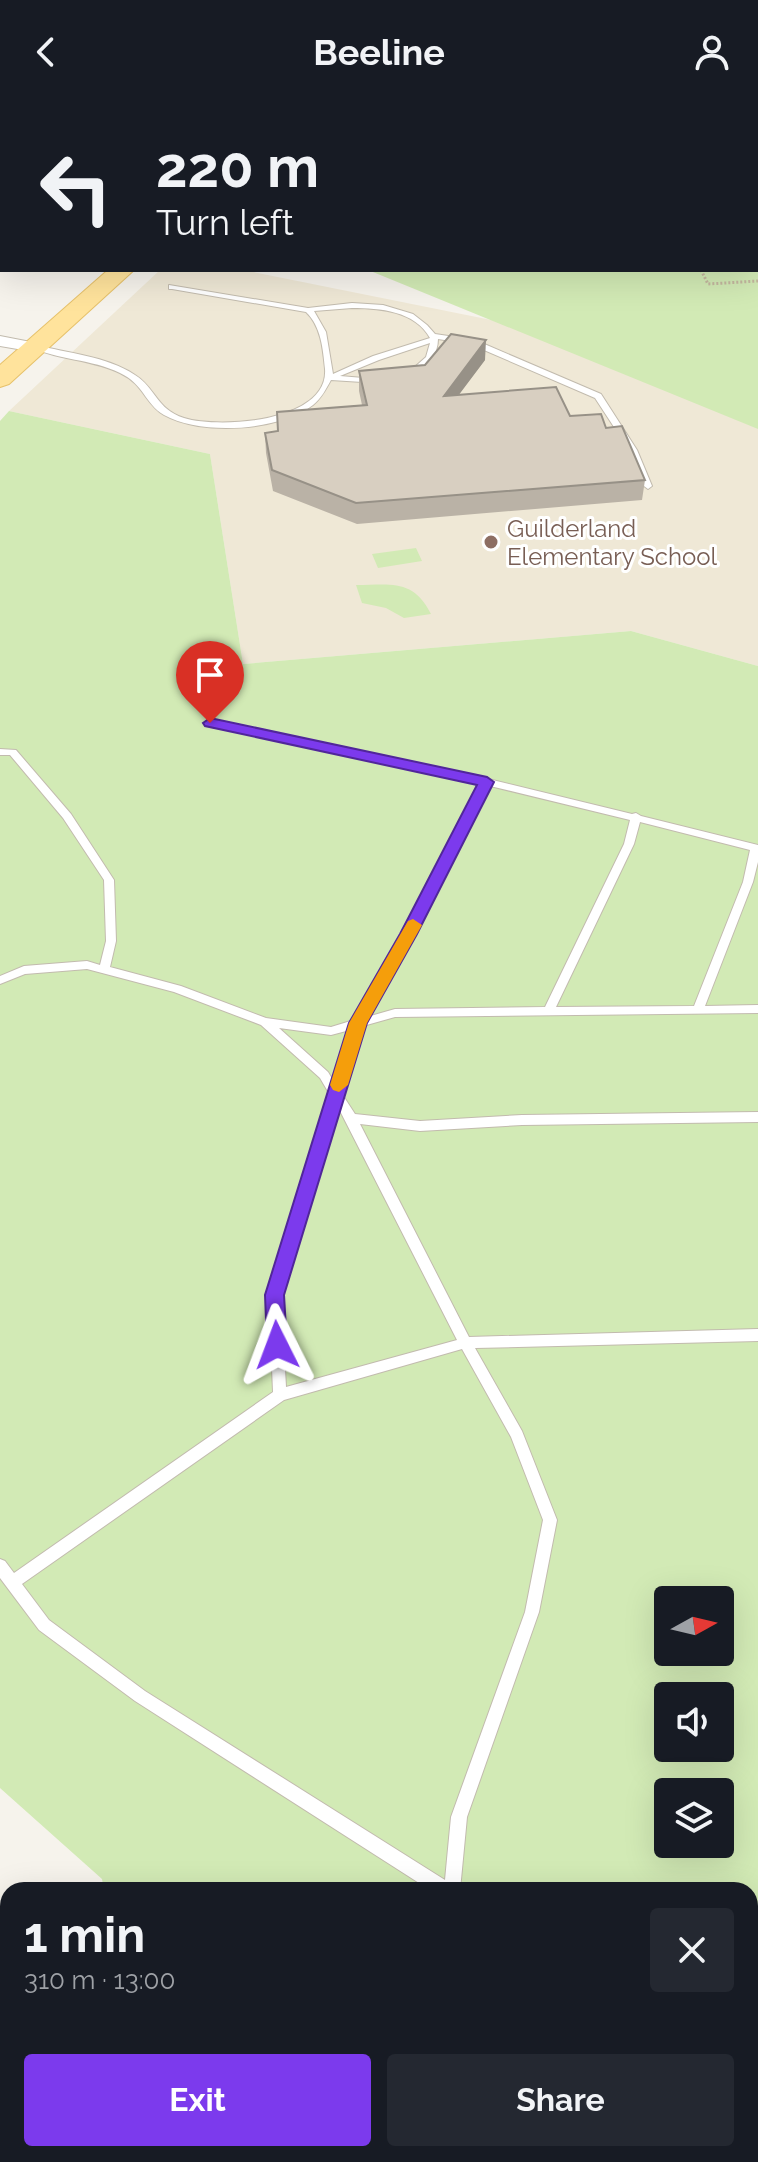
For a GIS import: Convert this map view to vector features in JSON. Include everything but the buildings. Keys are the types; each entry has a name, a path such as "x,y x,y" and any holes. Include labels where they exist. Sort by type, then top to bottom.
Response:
{"main road":[{"path":"0,379 120,272"}],"street":[{"path":"0,341 35,347"}],"lane":[{"path":"172,287 308,310 352,305 401,311 416,319 434,338 433,350 418,370 400,378"},
{"path":"308,310 315,315 328,360 329,378"},
{"path":"35,347 113,368 135,378 160,409 177,419 212,425 244,425 285,416 309,405 329,378 376,358 434,338 472,342 598,396 633,450 648,486"},
{"path":"329,378 386,380"},
{"path":"210,723 636,816 757,848 748,882 698,1009"},
{"path":"0,752 13,752 36,776 109,880 111,941 104,970"},
{"path":"280,1395 275,1295 358,1023 487,782"},
{"path":"549,1011 629,844 636,816"},
{"path":"0,980 24,970 87,965 177,989 265,1022 331,1031 395,1013 758,1009"},
{"path":"265,1022 324,1075 351,1118 465,1343 517,1435 550,1520 532,1612 459,1817 453,1882"},
{"path":"351,1118 420,1126 522,1120 758,1117"},
{"path":"12,1582 280,1395 465,1343 758,1335"},
{"path":"0,1566 44,1625 140,1696 432,1882"}],"path":[{"path":"702,272 708,284 758,281"}],"shaded area":[{"name":"Guilderland Elementary School","path":"158,272 253,272 531,328 758,427 758,666 631,631 243,664 210,454 9,411"}],"green space":[{"path":"373,272 758,272 758,429"},
{"path":"9,411 210,454 243,664 631,631 758,666 758,1882 103,1882 0,1788 0,421"},
{"path":"416,548 422,561 378,568 372,554"},
{"path":"356,585 390,585 408,589 424,602 431,614 404,618 386,608 362,603"}],"slow traffic":[{"path":"339,1085 358,1023 413,925"}],"place":[{"name":"Guilderland Elementary School","path":"491,542"}],"route":[{"path":"210,723 487,782 358,1023 275,1295 277,1345"}]}
